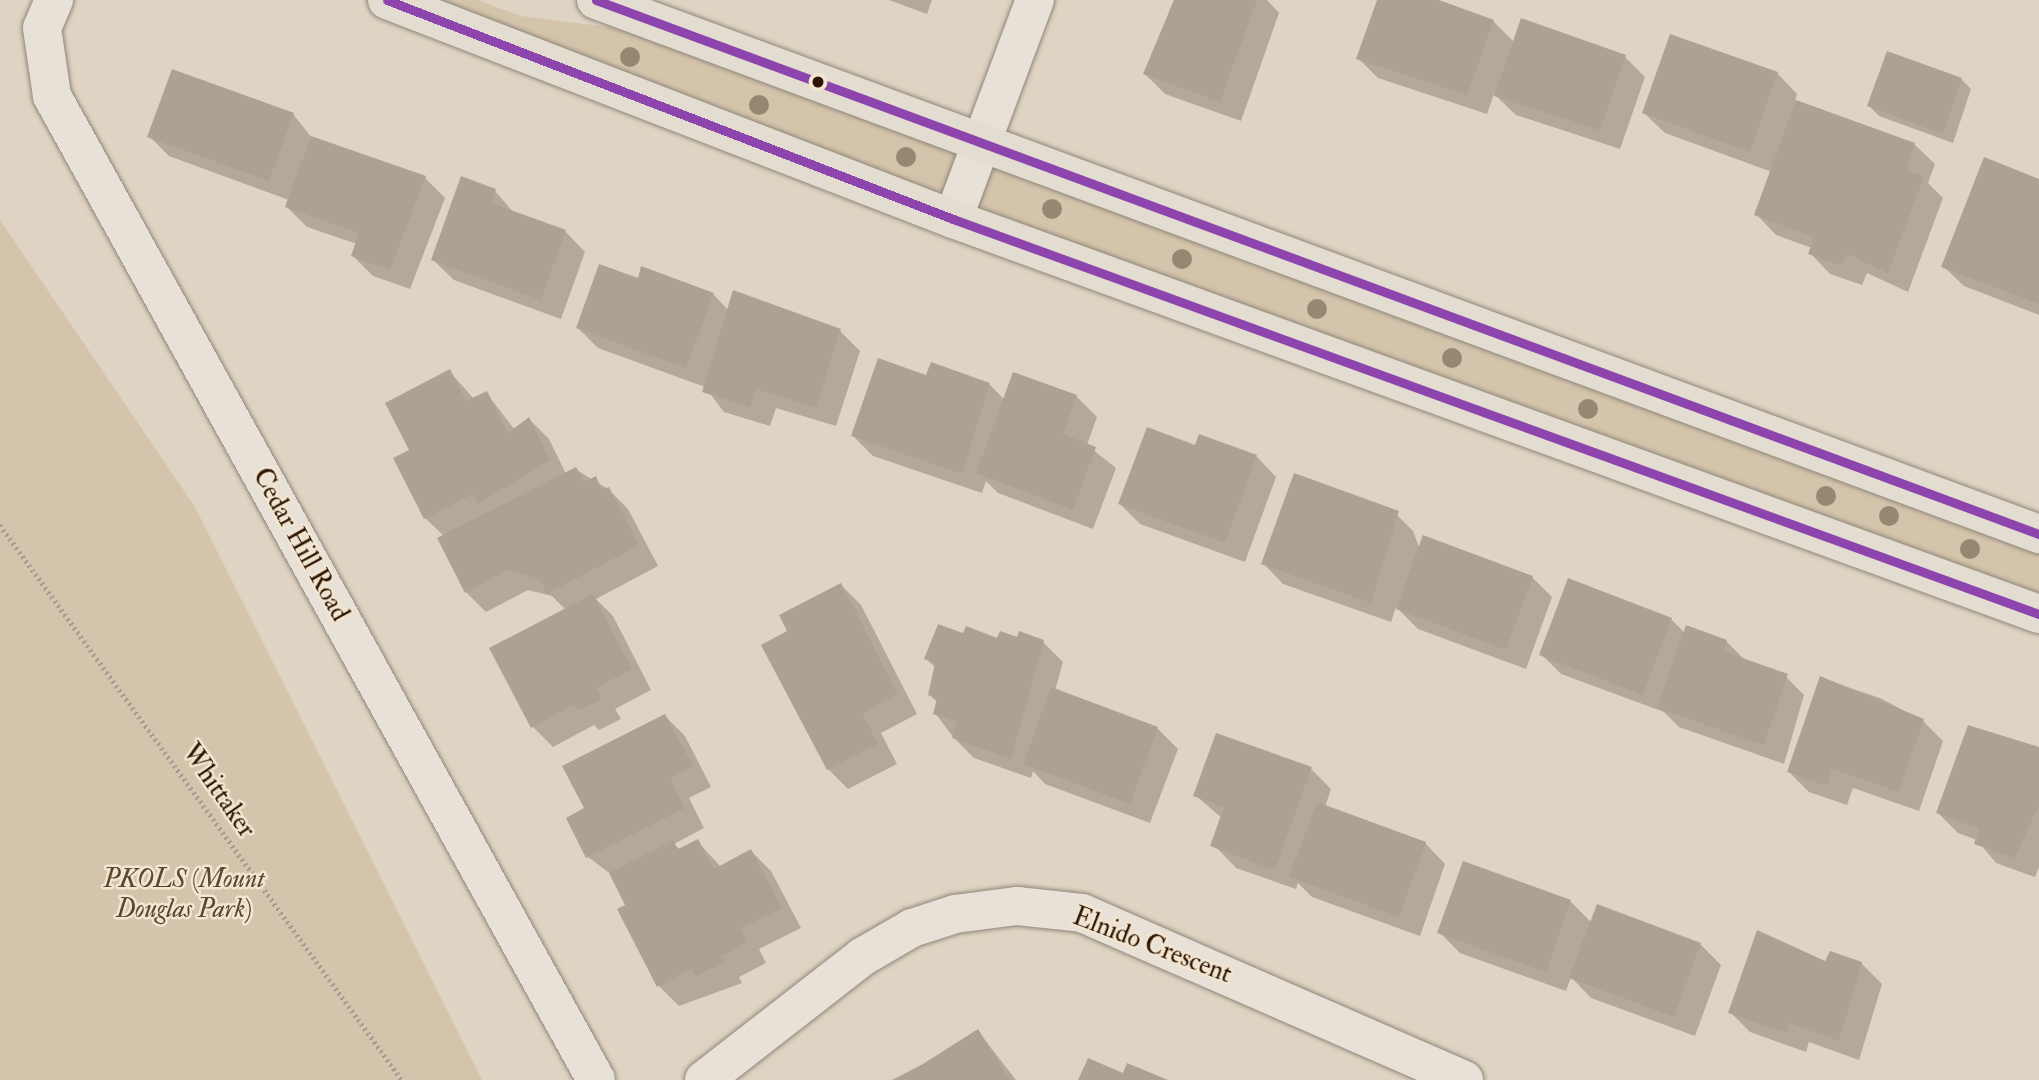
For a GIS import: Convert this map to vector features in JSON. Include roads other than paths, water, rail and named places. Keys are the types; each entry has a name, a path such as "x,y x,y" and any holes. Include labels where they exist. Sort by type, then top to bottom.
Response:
{"main road":[{"path":"387,0 953,219 2039,614"},
{"path":"596,0 980,146 2039,534"}],"street":[{"name":"Cedar Hill Road","path":"54,0 42,28 52,96 596,1080"},
{"path":"953,219 1035,0"},
{"name":"Elnido Crescent","path":"704,1080 862,957 912,928 955,914 1017,906 1082,913 1464,1080"}],"park label":[{"name":"PKOLS (Mount Douglas Park)","path":"184,895"}]}
